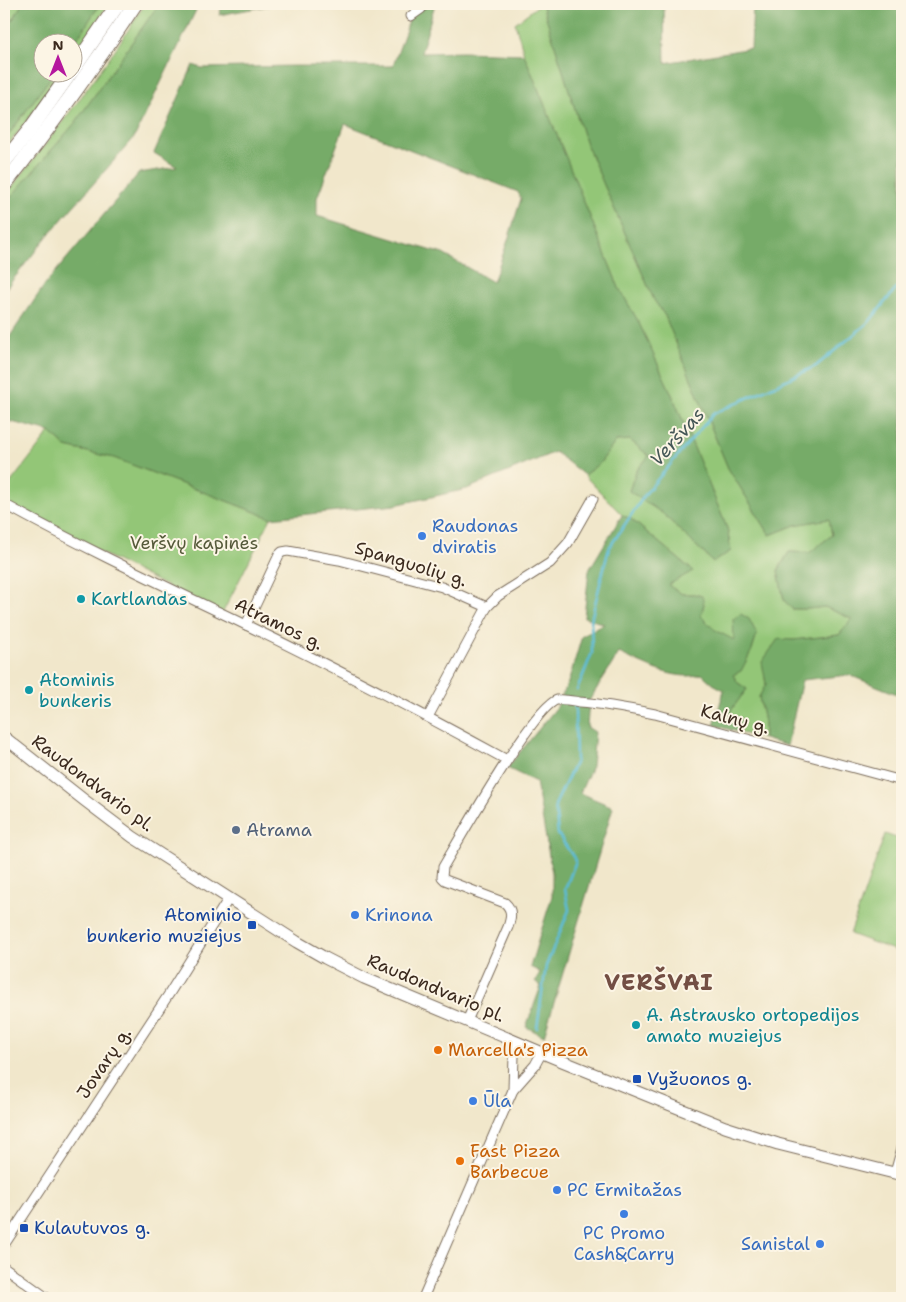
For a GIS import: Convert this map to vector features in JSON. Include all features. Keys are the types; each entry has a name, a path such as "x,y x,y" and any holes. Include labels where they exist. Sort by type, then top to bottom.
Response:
{"highway":[{"path":"82,57 118,4"},
{"path":"4,185 49,128 135,4"},
{"path":"4,162 65,82"}],"main road":[{"name":"Raudondvario pl.","path":"4,737 133,836 297,942 364,978 725,1127 778,1144 899,1174"}],"street":[{"path":"411,16 422,9 425,4"},
{"path":"428,717 487,607 504,592 550,563 568,543 593,499"},
{"name":"Atramos g.","path":"4,504 80,545 246,625 428,717 507,760"},
{"name":"Spanguolių g.","path":"246,625 279,555 282,552 288,551 340,560 442,587 487,607"},
{"name":"Kalnų g.","path":"507,760 539,716 551,704 557,700 568,700 623,707 655,714 902,781"},
{"path":"467,1021 508,927 511,910 505,903 444,880 442,872 443,867 507,760"},
{"name":"Jovarų g.","path":"4,1245 170,994 229,898"},
{"path":"513,1040 513,1090"},
{"path":"423,1298 513,1090 535,1065 542,1052"},
{"path":"899,1174 902,1148"},
{"path":"4,1267 47,1298"}],"green space":[{"path":"4,4 22,4 14,18 4,29"},
{"path":"22,4 100,4 82,32 32,32 32,82 47,82 4,141 4,29 14,18"},
{"path":"100,4 109,4 82,44 82,32"},
{"path":"145,4 159,4 75,123 4,205 4,197 95,78"},
{"path":"159,4 199,4 134,138 49,234 4,291 4,205 75,123"},
{"path":"223,4 278,4 219,15"},
{"path":"415,4 435,4 421,53 524,54 619,288 638,321 673,397 727,528 731,551 713,562 662,513 629,491 636,471 649,456 630,440 616,441 600,463 584,475 555,452 467,489 395,505 271,518 114,458 66,447 50,432 4,420 4,345 46,283 139,173 177,167 154,153 193,65 202,68 393,66","holes":["345,124 518,192 521,199 493,282 443,254 317,216 317,198"]},
{"path":"542,4 585,141 654,300 665,316 728,468 770,535 795,525 829,518 832,535 809,553 789,552 778,570 784,600 792,609 825,607 852,619 839,635 778,640 763,662 766,685 759,697 764,722 764,739 738,732 742,719 728,717 747,689 738,683 733,675 734,641 715,630 701,616 704,604 695,594 682,594 667,585 692,570 631,519 622,515 584,475 600,463 616,441 630,440 649,456 636,471 629,491 662,513 713,562 731,551 727,528 673,397 638,321 619,288 524,54 515,23"},
{"path":"542,4 664,4 665,63 751,48 753,4 902,4 902,696 849,675 802,680 787,746 764,739 764,722 759,697 766,684 762,662 778,639 793,640 839,635 852,619 825,607 792,609 784,600 778,571 789,552 809,553 832,535 829,519 795,525 770,535 728,468 665,316 654,300 585,141"},
{"path":"47,82 55,82 4,150 4,141"},
{"name":"Veršvų kapinės","path":"50,432 66,447 114,458 271,518 222,614 4,504 4,491"},
{"path":"622,515 631,519 693,571 668,585 682,594 702,596 704,604 701,616 715,630 734,640 733,619 741,614 749,619 757,634 752,650 741,671 733,675 738,683 747,689 728,716 742,719 738,732 714,725 724,690 713,684 702,674 681,676 670,674 649,667 619,653 589,701 587,727 595,732 592,766 580,793 613,807 544,1036 526,1027 541,986 535,982 540,972 530,967 552,896 552,873 536,782 507,768 557,707 569,680 582,636 604,624 584,617 589,570"},
{"path":"885,834 902,840 902,953 850,934"}],"waterway":[{"name":"Veršvas","path":"577,690 592,653 591,620 609,548 646,493 713,414 816,366 869,322 902,281"},
{"name":"Veršvas","path":"537,1028 546,966 569,910 565,889 576,861 558,834 555,805 576,761 575,705"}],"place":[{"name":"Raudonas dviratis","path":"422,536"},
{"name":"Kartlandas","path":"81,599"},
{"name":"Atominis bunkeris","path":"29,690"},
{"name":"Atrama","path":"236,830"},
{"name":"Krinona","path":"355,915"},
{"name":"Atominio bunkerio muziejus","path":"252,925"},
{"name":"A. Astrausko ortopedijos amato muziejus","path":"636,1025"},
{"name":"Marcella's Pizza","path":"438,1050"},
{"name":"Vyžuonos g.","path":"637,1079"},
{"name":"Ūla","path":"473,1101"},
{"name":"Fast Pizza Barbecue","path":"460,1161"},
{"name":"PC Ermitažas","path":"557,1190"},
{"name":"PC Promo Cash&Carry","path":"624,1214"},
{"name":"Kulautuvos g.","path":"24,1228"},
{"name":"Sanistal","path":"820,1244"}],"district":[{"name":"VERŠVAI","path":"659,982"}]}
